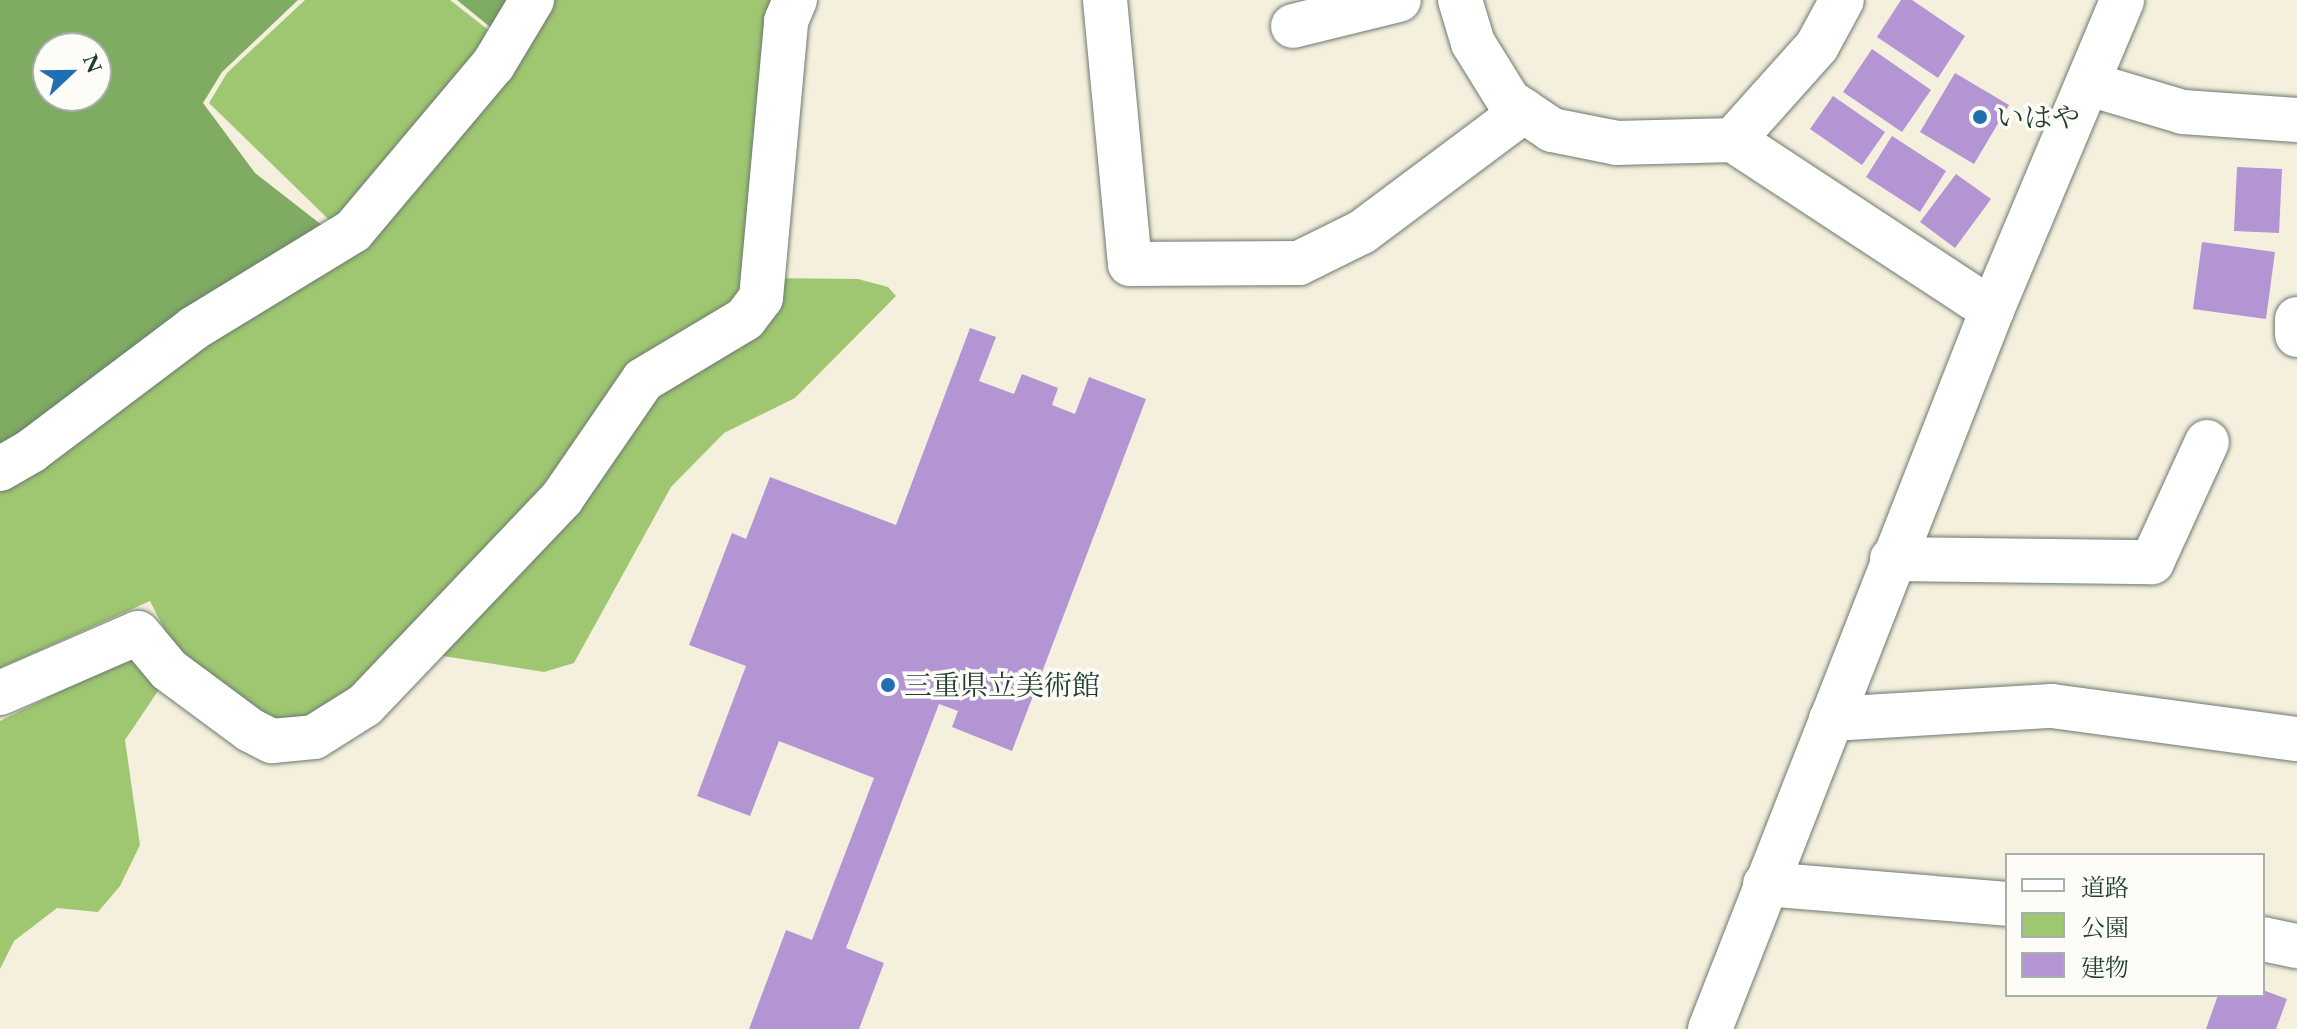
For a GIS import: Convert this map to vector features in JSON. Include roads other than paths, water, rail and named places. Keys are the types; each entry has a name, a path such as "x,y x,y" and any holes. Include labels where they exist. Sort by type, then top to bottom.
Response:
{"street":[{"path":"0,469 31,451 194,328 353,231 493,65 532,0"},
{"path":"0,693 138,633 169,670 250,730 272,741 314,737 365,705 562,498 643,380 745,319 761,298 786,21 795,0"},
{"path":"1105,0 1130,264 1299,263 1362,232 1524,111"},
{"path":"1293,26 1399,0"},
{"path":"1460,0 1473,43 1509,101 1552,130 1617,143 1733,140 1992,310"},
{"path":"1733,140 1817,46 1842,0"},
{"path":"1710,1029 1892,559 2122,0"},
{"path":"2089,84 2183,112 2297,120"},
{"path":"2297,319 2297,335"},
{"path":"1892,559 2152,562 2207,442"},
{"path":"1831,719 2052,706 2297,739"},
{"path":"1765,884 2005,904"},
{"path":"2265,939 2297,946"}],"place":[{"name":"いはや","path":"1980,117"},
{"name":"三重県立美術館","path":"888,685"}]}
